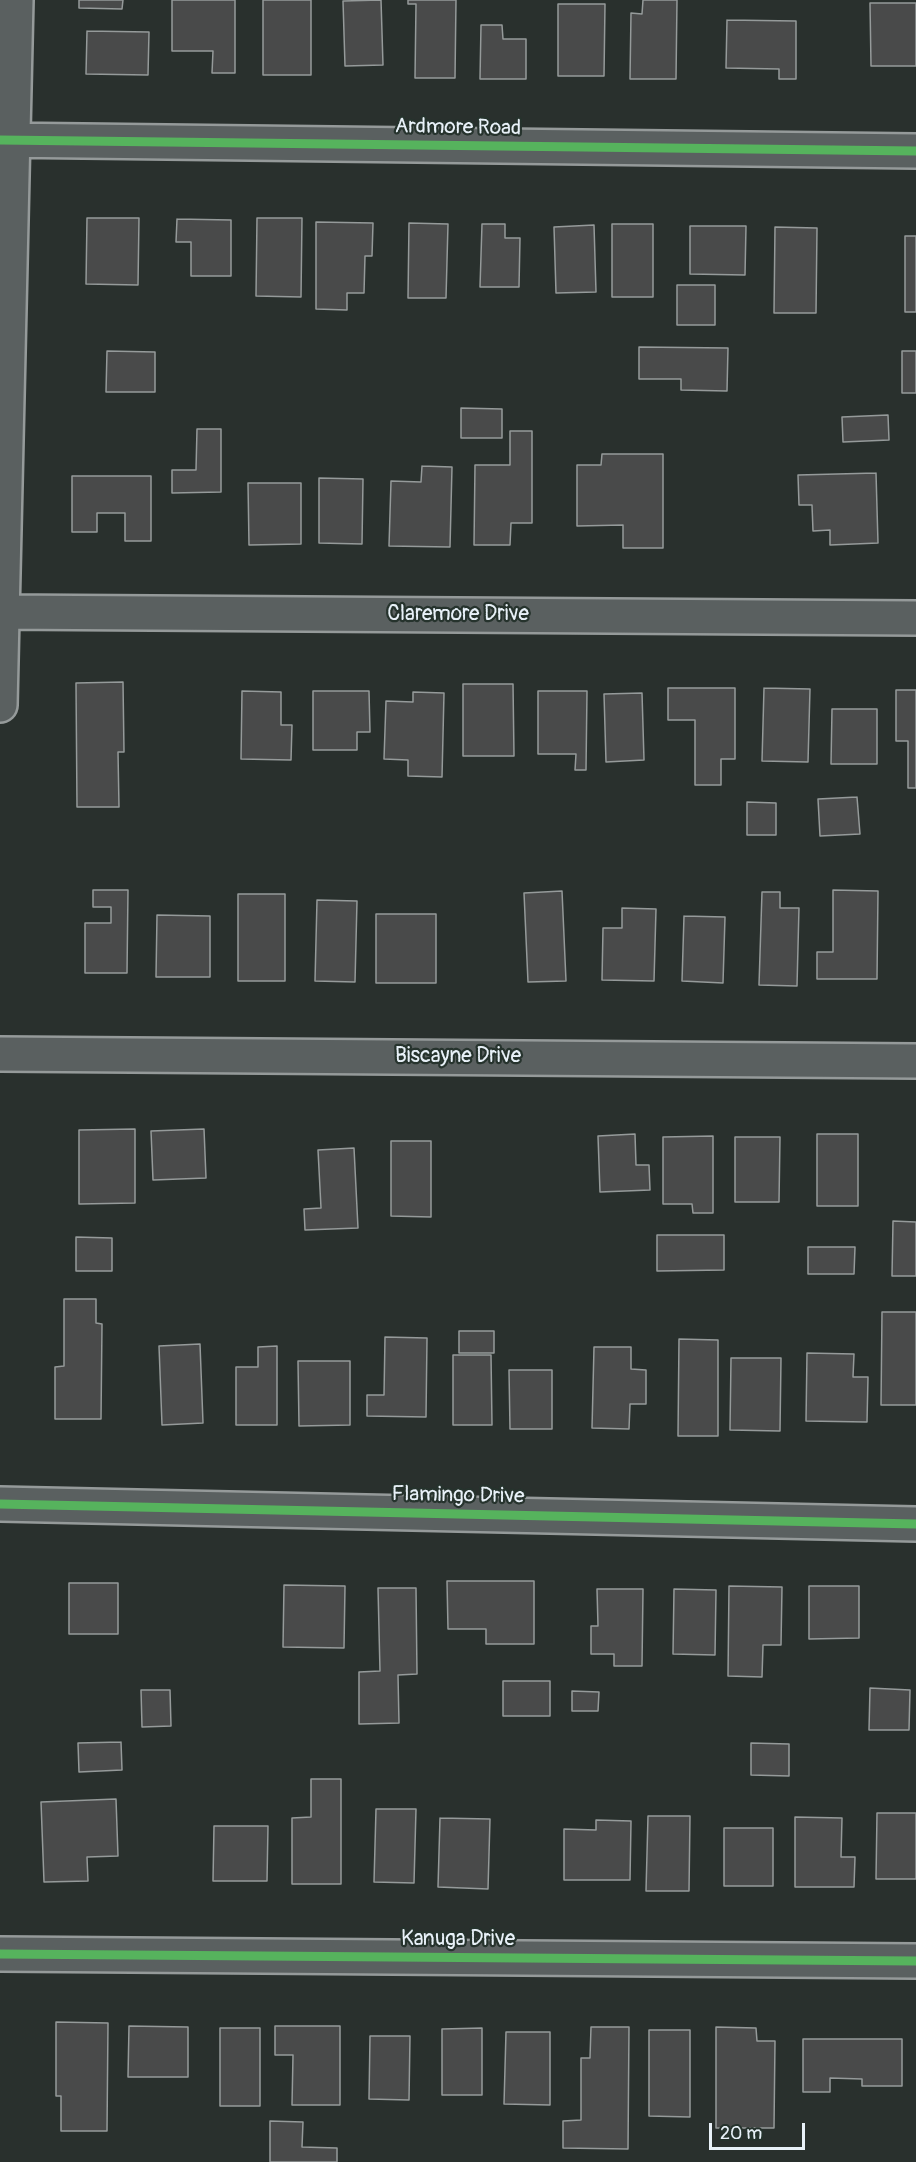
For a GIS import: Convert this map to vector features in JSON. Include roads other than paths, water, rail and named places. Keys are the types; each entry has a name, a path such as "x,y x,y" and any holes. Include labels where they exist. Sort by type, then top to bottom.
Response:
{"street":[{"path":"0,705 6,140 16,0"},
{"name":"Ardmore Road","path":"6,140 916,152"},
{"name":"Claremore Drive","path":"1,612 916,618"},
{"name":"Biscayne Drive","path":"0,1054 916,1061"},
{"name":"Flamingo Drive","path":"0,1504 916,1524"},
{"name":"Kanuga Drive","path":"0,1954 916,1961"}]}
